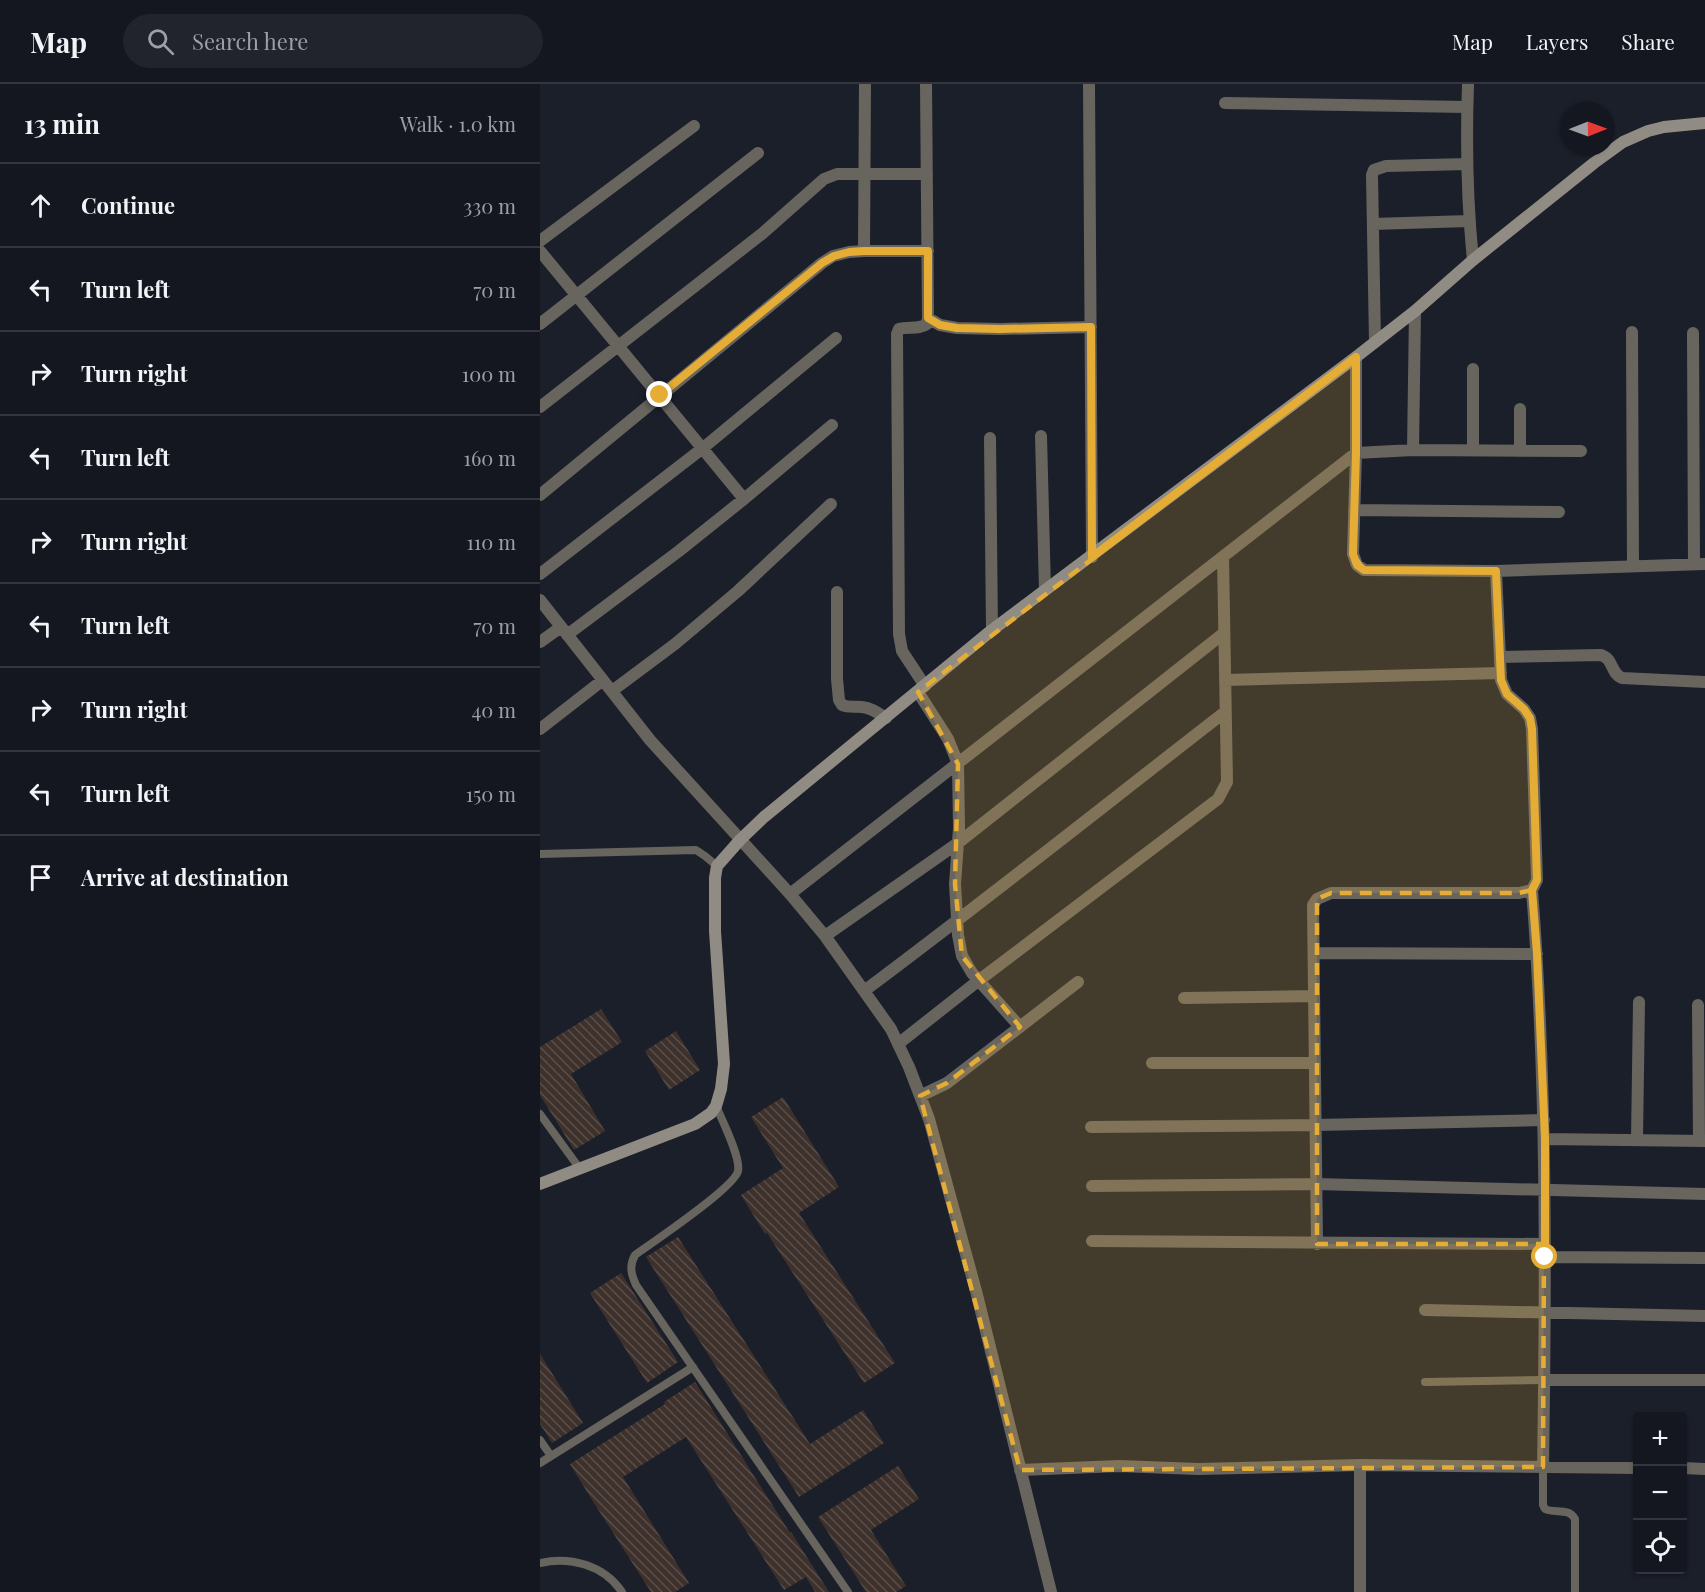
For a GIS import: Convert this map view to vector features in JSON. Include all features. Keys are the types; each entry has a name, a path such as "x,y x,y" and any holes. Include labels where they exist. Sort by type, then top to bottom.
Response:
{"street":[{"path":"864,251 865,84"},
{"path":"926,84 928,318 927,324 923,327 903,327 897,334 899,634 902,651 948,739 958,764 959,819 955,884 958,935 962,956 978,981 1020,1027"},
{"path":"1089,84 1092,557"},
{"path":"1468,84 1467,164 1473,260"},
{"path":"1225,103 1467,107"},
{"path":"540,1184 695,1124 708,1116 716,1106 724,1064 715,878 717,866 764,817 992,630 1356,357 1594,163 1623,142 1656,129 1705,123"},
{"path":"540,241 694,126"},
{"path":"540,324 758,153"},
{"path":"1375,342 1372,175 1374,170 1386,166 1467,164"},
{"path":"540,407 763,233 824,179 837,174 927,174"},
{"path":"1373,224 1469,221"},
{"path":"540,251 744,499"},
{"path":"540,495 822,263 834,256 864,251 928,251"},
{"path":"1413,450 1415,311"},
{"path":"928,318 940,325 957,328 1091,327"},
{"path":"1632,332 1634,566"},
{"path":"1356,357 1353,554 1357,565 1364,570 1496,571 1700,564 1693,333"},
{"path":"540,574 703,448 836,338"},
{"path":"1473,369 1473,450"},
{"path":"1520,409 1520,451"},
{"path":"540,642 564,631 744,499 832,425"},
{"path":"1041,436 1045,591"},
{"path":"990,438 992,630"},
{"path":"790,894 1356,453 1413,450 1581,451"},
{"path":"612,691 675,644 738,591 831,504"},
{"path":"1354,510 1559,512"},
{"path":"898,1044 1218,799 1223,792 1227,782 1223,557"},
{"path":"1496,571 1501,680 1507,694 1524,709 1530,718 1532,729 1537,880 1532,890 1545,1139 1546,1313 1543,1467"},
{"path":"837,592 839,699 842,705 865,707 875,710 886,718"},
{"path":"540,600 650,740 790,894 825,936 891,1029 909,1067 929,1119 976,1291 1051,1592"},
{"path":"825,936 958,843 1224,633"},
{"path":"1500,657 1601,655 1610,660 1613,671 1622,678 1705,682"},
{"path":"1225,680 1501,673"},
{"path":"540,729 603,680"},
{"path":"864,991 957,922 1225,712"},
{"path":"1317,1244 1314,905 1317,899 1331,893 1519,893 1532,890"},
{"path":"1314,953 1537,954"},
{"path":"920,1096 946,1083 1078,982"},
{"path":"1184,998 1314,996"},
{"path":"1637,1140 1638,1002"},
{"path":"1545,1139 1702,1141 1698,1005"},
{"path":"1152,1063 1315,1063"},
{"path":"1091,1127 1316,1125 1544,1119"},
{"path":"1092,1186 1316,1184 1705,1194"},
{"path":"1092,1241 1544,1250 1705,1258"},
{"path":"1425,1310 1705,1316"},
{"path":"1544,1380 1705,1380"},
{"path":"1020,1470 1119,1466 1198,1469 1360,1465 1633,1468"},
{"path":"1360,1465 1360,1592"},
{"path":"1687,1468 1705,1469"}],"lane":[{"path":"540,854 696,850 717,866"},
{"path":"716,1106 738,1159 738,1171 734,1180 635,1255 631,1263 631,1274 636,1285 848,1592"},
{"path":"540,1114 580,1169"},
{"path":"540,1464 693,1367"},
{"path":"1425,1382 1544,1380"},
{"path":"540,1440 551,1456"},
{"path":"1543,1467 1543,1505 1545,1509 1549,1512 1568,1512 1575,1519 1575,1592"},
{"path":"540,1563 556,1560 577,1562 598,1570 617,1584 622,1592"}],"highlighted area":[{"path":"1356,357 1353,554 1364,570 1496,571 1501,680 1507,694 1530,718 1532,729 1537,880 1532,890 1519,893 1331,893 1317,899 1317,1244 1544,1244 1543,1467 1020,1470 920,1096 947,1083 1020,1027 962,956 955,884 958,764 918,692"}],"building":[{"path":"601,1009 622,1042 571,1074 605,1131 574,1150 540,1095 540,1047"},
{"path":"676,1031 700,1070 669,1090 645,1051"},
{"path":"783,1097 839,1187 799,1213 895,1363 864,1383 741,1195 783,1168 751,1117"},
{"path":"678,1237 810,1444 863,1410 884,1443 799,1497 646,1257"},
{"path":"621,1273 678,1362 647,1383 590,1293"},
{"path":"540,1354 583,1423 552,1443 540,1424"},
{"path":"695,1382 829,1592 815,1592 806,1577 784,1590 686,1437 623,1477 689,1583 675,1592 651,1592 594,1503 570,1464 665,1404 664,1402"},
{"path":"898,1466 919,1499 871,1530 906,1586 896,1592 866,1592 818,1517"}],"route":[{"path":"660,395 822,263 834,256 864,251 928,251 928,318 940,325 957,328 1000,329 1091,327 1092,557 1356,357 1353,554 1357,565 1364,570 1496,571 1501,680 1507,694 1524,709 1530,718 1537,880 1532,890 1545,1139 1545,1257"}]}
